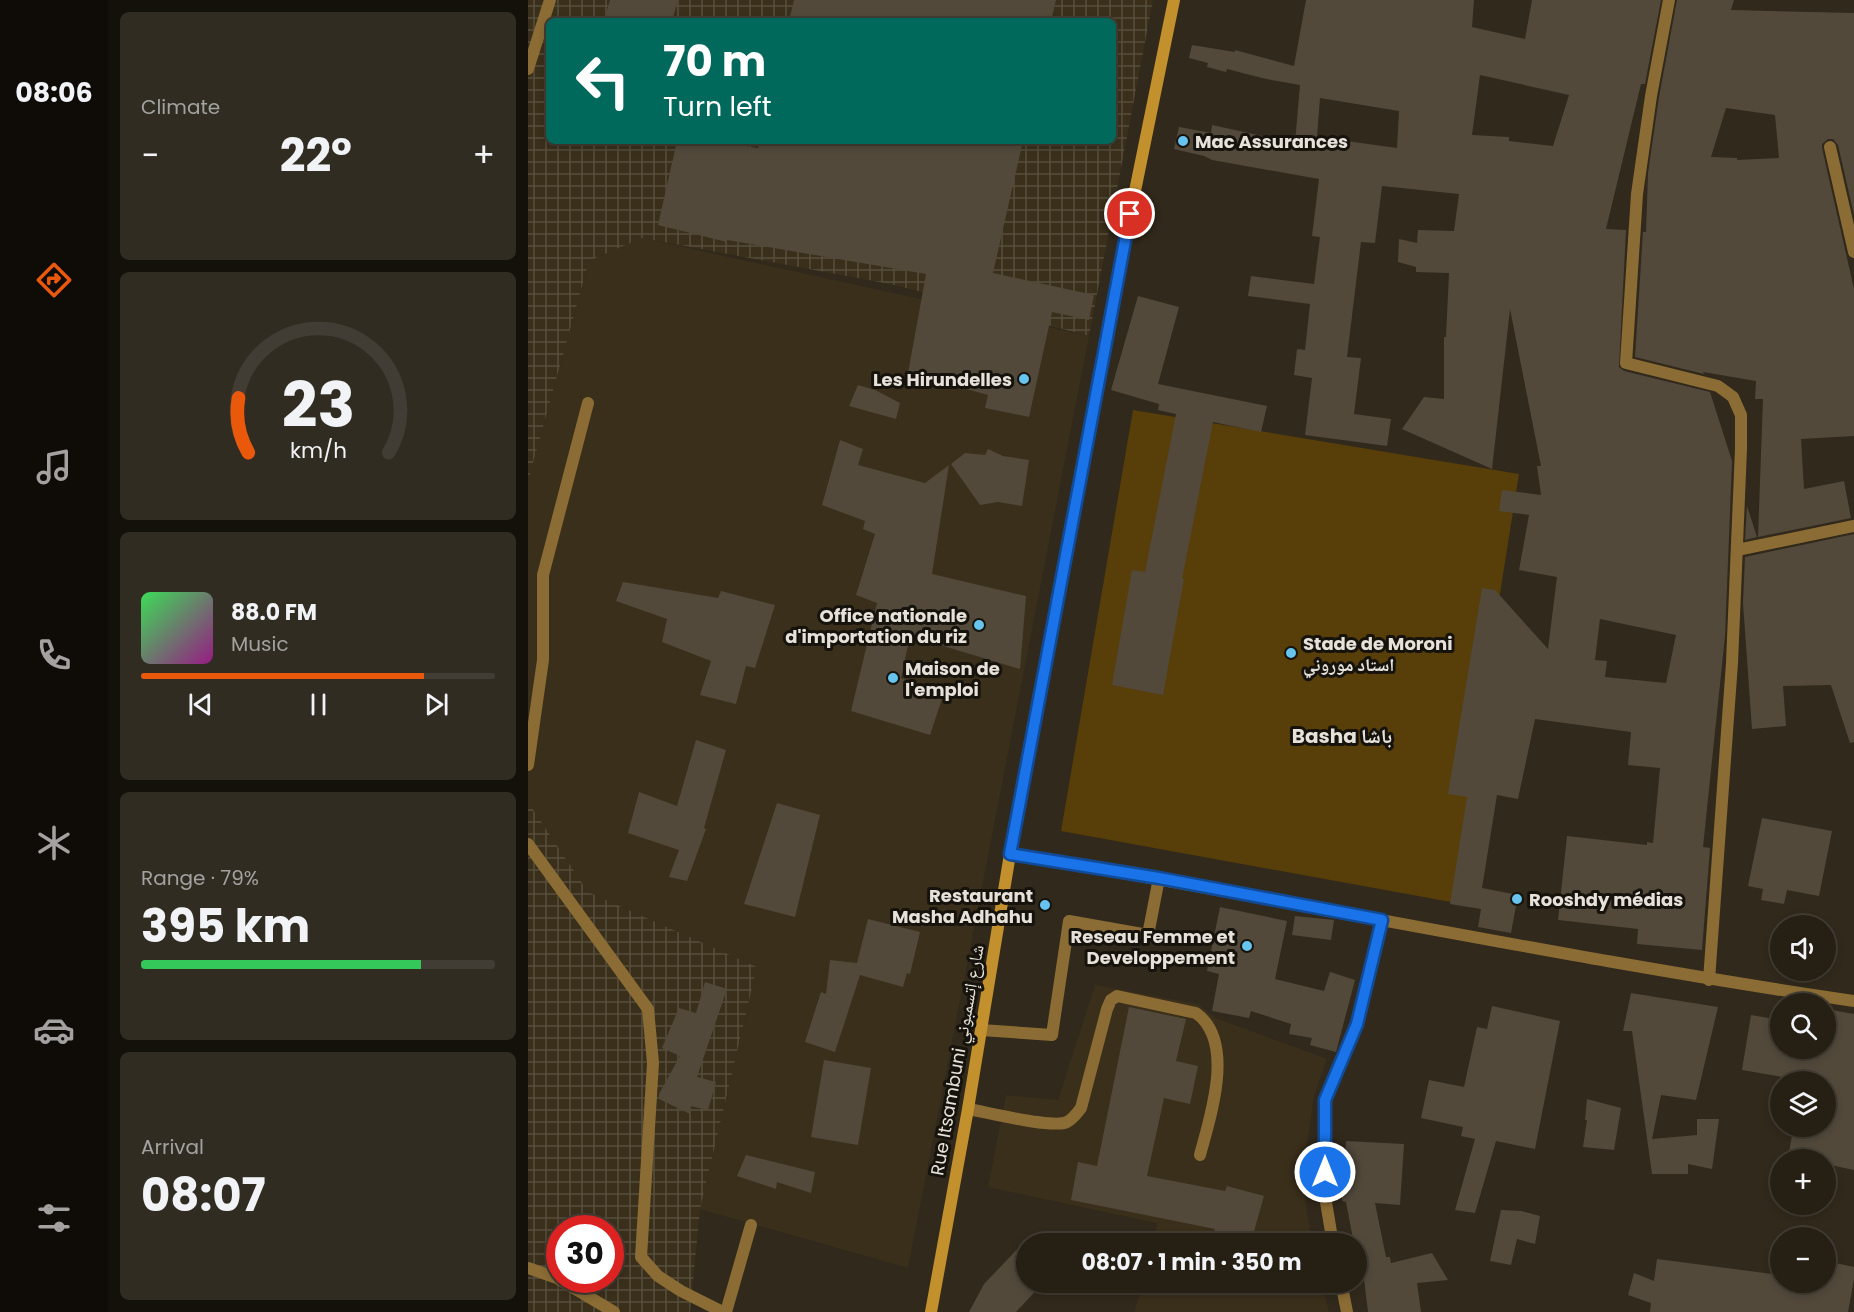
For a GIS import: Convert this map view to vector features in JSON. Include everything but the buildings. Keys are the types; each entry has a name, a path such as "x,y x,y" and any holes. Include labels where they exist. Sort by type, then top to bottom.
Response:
{"main road":[{"name":"Rue Itsambuni شارع إتسمبوني","path":"930,1312 968,1109 1010,854 1134,191 1174,0"}],"street":[{"path":"528,69 550,0"},
{"path":"1669,0 1651,96 1637,194 1626,363 1718,386 1733,398 1741,415 1732,663 1709,980"},
{"path":"1830,147 1854,252"},
{"path":"528,765 543,660 543,575 588,403"},
{"path":"1737,550 1854,526"},
{"path":"528,844 648,1009 653,1063 641,1257 658,1276 681,1291 724,1312 751,1225"},
{"path":"1010,854 1159,878 1709,980 1854,1001"},
{"path":"981,1030 1052,1035 1069,921 1148,935 1159,878"},
{"path":"1332,1233 1325,1196 1325,1100 1357,1024 1382,920"},
{"path":"968,1109 1046,1122 1066,1123 1081,1108 1107,1009 1111,1000 1117,996 1196,1013 1204,1019 1213,1036 1217,1086 1200,1155"},
{"path":"528,1268 557,1278 614,1312"},
{"path":"1343,1293 1347,1312"}],"shaded area":[{"path":"528,0 1153,0 1089,336 895,285 642,238 589,261 528,481"},
{"path":"642,238 1089,336 908,1268 700,1209 757,967 588,892 528,802 528,481 589,261"},
{"name":"Stade de Moroni استاد موروني","path":"1133,410 1519,474 1451,902 1061,831"},
{"path":"528,802 588,892 757,967 700,1209 690,1312 528,1312"},
{"path":"1095,985 1198,1004 1216,1018 1327,1059 1314,1096 1302,1180 1310,1233 1155,1233 1157,1223 988,1187 1006,1095 1058,1100"},
{"path":"1140,1293 1324,1293 1329,1312 1134,1312"}],"place":[{"name":"Mac Assurances","path":"1183,141"},
{"name":"Les Hirundelles","path":"1024,379"},
{"name":"Office nationale d'importation du riz","path":"979,625"},
{"name":"Stade de Moroni استاد موروني","path":"1291,653"},
{"name":"Maison de l'emploi","path":"893,678"},
{"name":"Rooshdy médias","path":"1517,899"},
{"name":"Restaurant Masha Adhahu","path":"1045,905"},
{"name":"Reseau Femme et Developpement","path":"1247,946"}],"district":[{"name":"Basha باشا","path":"1342,736"}],"route":[{"path":"1130,214 1010,854 1159,878 1382,920 1357,1024 1325,1100 1325,1172"}]}
